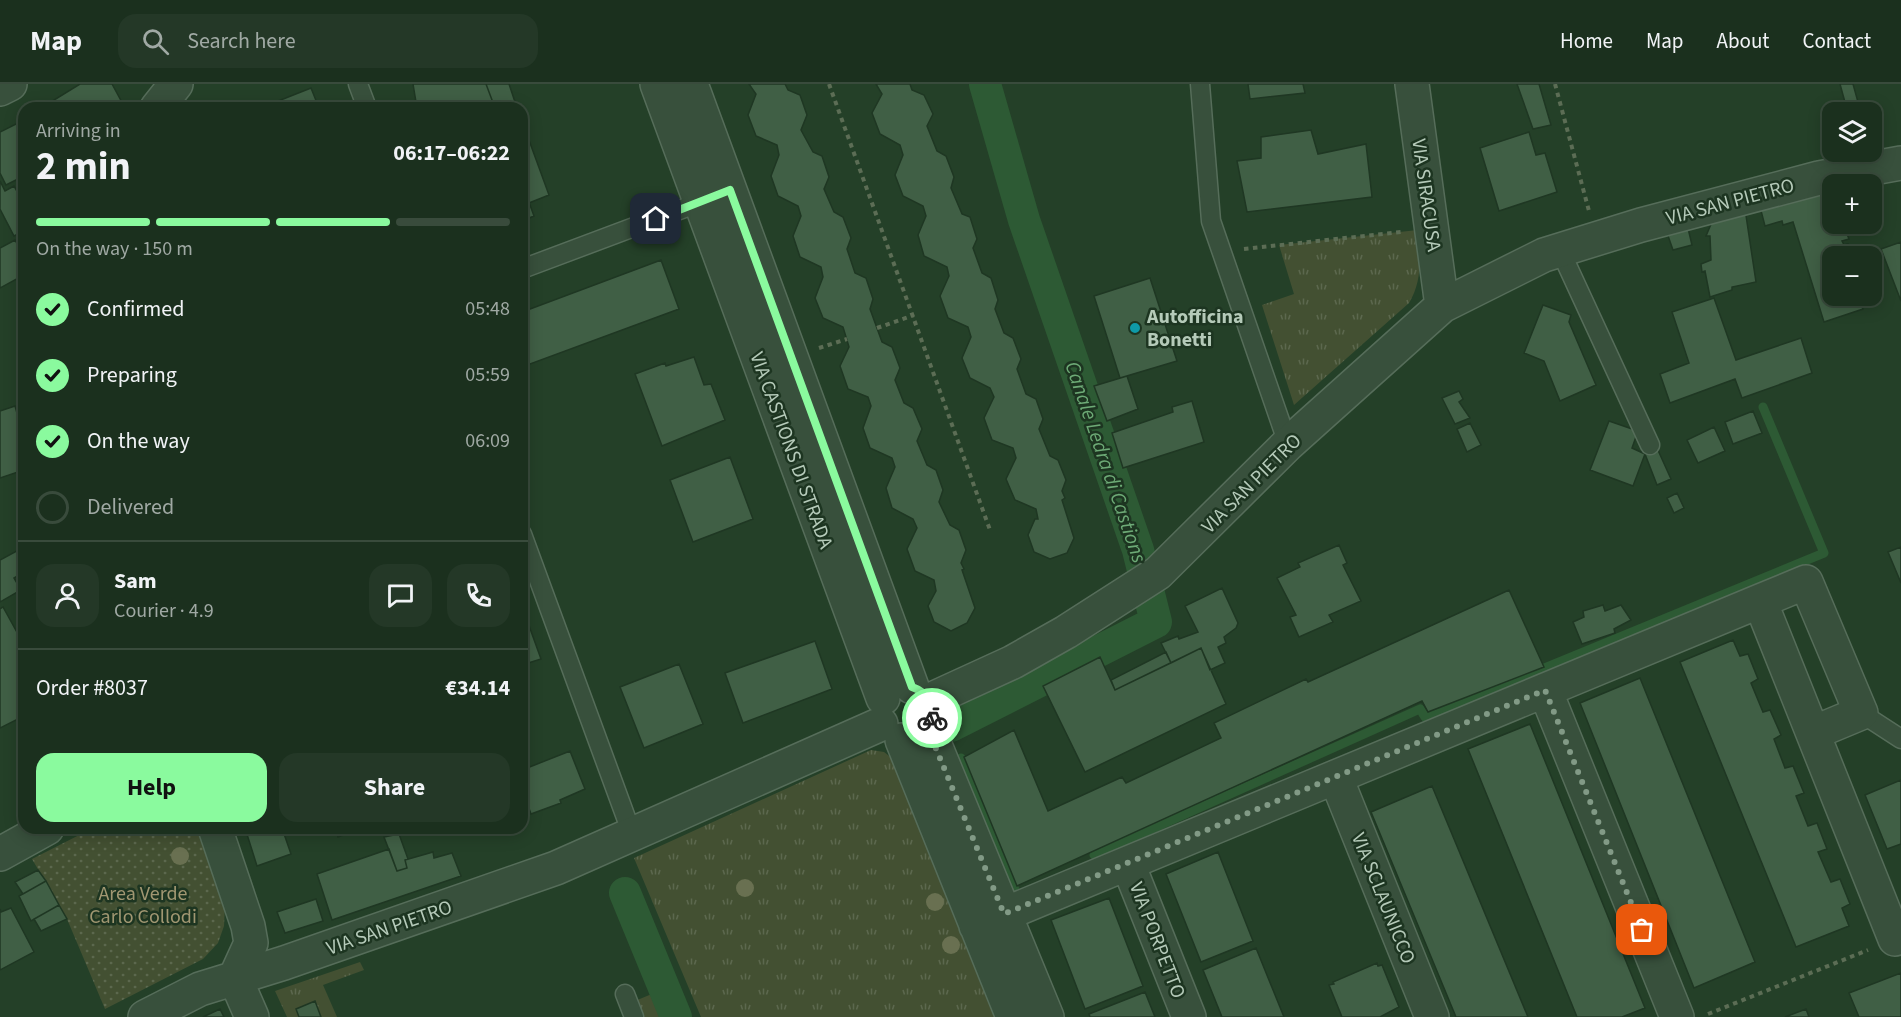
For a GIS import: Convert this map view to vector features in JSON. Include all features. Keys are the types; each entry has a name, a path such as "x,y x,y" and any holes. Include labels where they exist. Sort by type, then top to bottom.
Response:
{"street":[{"path":"0,89 10,84"},
{"path":"162,102 176,84"},
{"name":"VIA CASTIONS DI STRADA","path":"657,84 715,196 906,713 990,920 1047,1017"},
{"name":"VIA CASTIONS DI STRADA","path":"691,84 715,196"},
{"name":"VIA SIRACUSA","path":"1412,84 1442,306"},
{"name":"VIA SAN PIETRO","path":"145,1017 200,989 284,963 556,868 906,713 1013,662 1066,632 1145,581 1184,550 1288,444 1442,306 1544,255 1819,178 1901,163"},
{"path":"990,920 1806,582 1861,713 1813,733"},
{"path":"1760,601 1895,939"},
{"path":"1545,690 1677,1017"},
{"name":"VIA SCLAUNICCO","path":"1336,778 1432,1017"},
{"path":"0,854 36,834"},
{"path":"217,834 248,926 251,943 235,978 252,1017"},
{"name":"VIA PORPETTO","path":"1128,864 1189,1017"},
{"name":"VIA CASTIONS DI STRADA","path":"990,920 1013,1017"}],"lane":[{"path":"358,84 365,102"},
{"path":"1200,84 1211,221 1288,444"},
{"path":"528,267 715,196"},
{"path":"1560,250 1650,445"},
{"path":"528,550 632,834"},
{"path":"1861,713 1901,739"},
{"path":"625,994 634,1017"}],"path":[{"path":"830,84 990,530"},
{"path":"1555,84 1596,239"},
{"path":"1221,251 1431,229"},
{"path":"877,328 914,315"},
{"path":"1702,1017 1895,939"}],"green space":[{"path":"1418,230 1419,277 1409,303 1294,405 1262,305 1294,294 1279,245"},
{"path":"871,750 884,752 893,759 995,1017 701,1017 634,858"},
{"name":"Area Verde Carlo Collodi","path":"81,834 206,834 225,905 224,926 218,943 203,959 105,1009 67,919 32,859"},
{"path":"360,962 364,970 323,985 337,1017 287,1017 275,991"},
{"path":"659,991 669,1017 642,1017 635,1001"}],"building":[{"path":"80,84 112,84 122,102 51,102"},
{"path":"413,84 486,84 493,102 416,102"},
{"path":"486,84 509,84 515,102 493,102"},
{"path":"749,84 785,84 788,90 800,95 807,115 801,130 813,152 822,156 829,177 824,189 834,212 843,217 851,238 847,249 855,273 866,278 873,299 870,309 882,342 892,347 900,368 895,380 904,403 913,408 922,429 917,441 927,465 936,470 943,490 939,502 950,525 959,530 966,550 961,563 964,569 962,570 975,608 967,623 951,631 934,622 928,606 936,591 934,580 915,571 907,549 917,528 913,519 892,508 886,488 895,467 892,458 870,448 863,428 871,406 868,397 848,389 840,366 849,347 843,327 823,318 815,298 823,277 821,267 800,257 793,236 801,216 798,206 778,196 771,176 779,155 777,145 756,136 748,115 756,94"},
{"path":"876,84 910,84 912,90 924,95 933,114 927,126 937,151 946,156 954,177 951,188 962,214 970,217 977,239 973,248 982,273 991,278 998,300 995,309 1004,333 1013,338 1021,359 1017,369 1026,394 1036,399 1043,419 1039,429 1050,456 1058,460 1066,480 1062,491 1065,498 1062,500 1074,538 1067,553 1050,559 1034,552 1028,535 1035,519 1038,519 1036,509 1015,500 1006,479 1016,458 1013,448 992,440 984,418 994,397 990,388 970,378 962,358 971,337 968,327 948,318 940,296 949,276 947,267 924,256 918,235 926,216 923,206 903,196 895,175 903,155 900,145 880,134 872,113 882,94"},
{"path":"1248,84 1303,84 1305,93 1250,99"},
{"path":"1517,84 1539,84 1551,125 1533,129"},
{"path":"1840,84 1853,84 1858,102 1845,102"},
{"path":"311,88 317,102 276,102"},
{"path":"18,123 18,179 6,185 0,173 0,132"},
{"path":"1311,130 1318,154 1366,144 1372,197 1247,212 1237,161 1261,158 1261,137"},
{"path":"1529,132 1536,155 1545,153 1557,192 1499,211 1480,148"},
{"path":"528,137 549,195 529,203 528,200"},
{"path":"0,181 5,191 14,186 18,193 18,234 14,236 0,209"},
{"path":"1822,183 1822,234 1847,234 1849,239 1842,241 1844,245 1849,246 1822,246 1822,306 1862,306 1863,309 1824,322 1793,222 1783,225 1782,221 1765,226 1759,203"},
{"path":"528,200 534,216 528,218"},
{"path":"1745,209 1756,282 1732,287 1732,290 1710,297 1705,271 1702,272 1701,264 1711,260 1710,236 1706,236 1714,217"},
{"path":"1687,224 1692,245 1673,250 1666,230"},
{"path":"15,240 18,245 18,278 0,288 0,248"},
{"path":"1901,242 1901,301 1882,252 1882,249"},
{"path":"661,260 679,309 528,365 528,310"},
{"name":"Autofficina Bonetti","path":"1150,278 1177,361 1120,378 1094,296"},
{"path":"1714,298 1736,360 1801,338 1812,373 1742,398 1735,379 1670,403 1660,374 1689,363 1672,312"},
{"path":"1543,305 1571,315 1569,322 1596,385 1560,401 1544,361 1524,353"},
{"path":"694,357 704,385 711,384 725,420 662,446 635,374 665,363 666,366"},
{"path":"1127,376 1138,409 1107,421 1094,386"},
{"path":"1459,391 1463,399 1459,402 1470,418 1455,424 1442,398"},
{"path":"1192,401 1204,442 1123,468 1112,433 1173,412 1172,407"},
{"path":"15,406 18,417 18,472 0,478 0,411"},
{"path":"1753,411 1762,433 1733,444 1725,422"},
{"path":"1609,421 1638,431 1632,448 1645,454 1633,486 1590,470"},
{"path":"1470,423 1481,445 1467,452 1457,429"},
{"path":"1714,427 1725,451 1698,463 1687,440"},
{"path":"1657,448 1671,479 1657,485 1645,454"},
{"path":"730,457 753,519 693,542 670,480"},
{"path":"1677,493 1684,508 1674,513 1667,498"},
{"path":"1339,545 1347,563 1343,565 1361,601 1329,615 1333,622 1299,637 1290,617 1296,615 1277,578 1300,567 1298,563"},
{"path":"1901,547 1901,583 1888,552"},
{"path":"18,550 18,576 14,578 18,585 18,592 0,602 0,560"},
{"path":"1222,588 1238,623 1236,628 1224,637 1226,643 1218,647 1225,663 1210,670 1201,648 1171,663 1161,643 1178,636 1179,639 1198,632 1185,606"},
{"path":"1509,590 1544,667 1428,712 1422,701 1017,886 964,757 1014,730 1048,811 1122,777 1126,783 1221,738 1214,723 1306,679 1308,682"},
{"path":"1603,605 1605,611 1621,605 1631,620 1614,629 1615,633 1582,644 1573,622 1584,617 1583,611"},
{"path":"3,607 18,634 18,719 0,728 0,609"},
{"path":"528,623 541,659 528,663"},
{"path":"1733,640 1740,656 1748,654 1758,679 1751,683 1763,712 1770,710 1781,735 1774,739 1785,768 1793,766 1804,793 1796,796 1808,826 1817,823 1827,849 1818,852 1831,882 1840,879 1850,904 1842,908 1849,926 1796,947 1680,662"},
{"path":"815,641 832,689 743,723 725,673"},
{"path":"1201,648 1226,704 1085,772 1043,686 1100,657 1115,690"},
{"path":"1166,652 1171,663 1115,690 1111,680"},
{"path":"679,664 703,724 644,748 620,687"},
{"path":"1640,678 1755,962 1694,988 1580,703"},
{"path":"1530,724 1645,1008 1622,1017 1577,1017 1468,749"},
{"path":"570,751 585,789 560,800 561,803 531,814 528,806 528,768"},
{"path":"1901,780 1901,844 1887,849 1865,795"},
{"path":"1432,786 1528,1017 1456,1017 1371,812"},
{"path":"247,834 284,834 291,854 257,866"},
{"path":"399,834 408,859 405,860 407,868 397,871 384,837"},
{"path":"389,849 397,871 407,868 405,860 433,852 434,858 452,853 461,876 332,920 317,874"},
{"path":"1218,852 1253,941 1201,962 1166,874"},
{"path":"38,870 46,881 23,894 15,882"},
{"path":"46,881 59,905 31,921 19,896"},
{"path":"1109,898 1143,986 1085,1009 1051,920"},
{"path":"316,899 323,921 285,933 277,912"},
{"path":"59,905 67,919 41,931 34,919"},
{"path":"11,908 34,952 0,970 0,909 1,912"},
{"path":"1256,948 1284,1017 1222,1017 1203,970"},
{"path":"1377,963 1378,966 1382,965 1399,1007 1380,1017 1342,1017 1329,985"},
{"path":"1901,973 1901,1017 1859,1017 1849,993"},
{"path":"1145,992 1155,1017 1090,1017 1089,1014"},
{"path":"315,1001 321,1017 299,1017 296,1009"},
{"path":"220,1009 224,1017 203,1017"},
{"path":"1806,1009 1809,1017 1785,1017"}],"waterway":[{"name":"Canale Ledra di Castions","path":"951,726 1156,622 1138,550 1024,220 985,84"},
{"path":"1094,855 1420,709 1425,717 1824,553 1763,407"},
{"path":"961,758 1015,890"},
{"name":"Canale Ledra di Castions","path":"625,893 676,1017"}],"way so far":[{"path":"932,718 928,729 1004,914 1545,690 1642,930"}],"place":[{"name":"Autofficina Bonetti","path":"1135,328"}],"route":[{"path":"656,219 730,190 912,687 918,689 930,700 932,718"}]}
